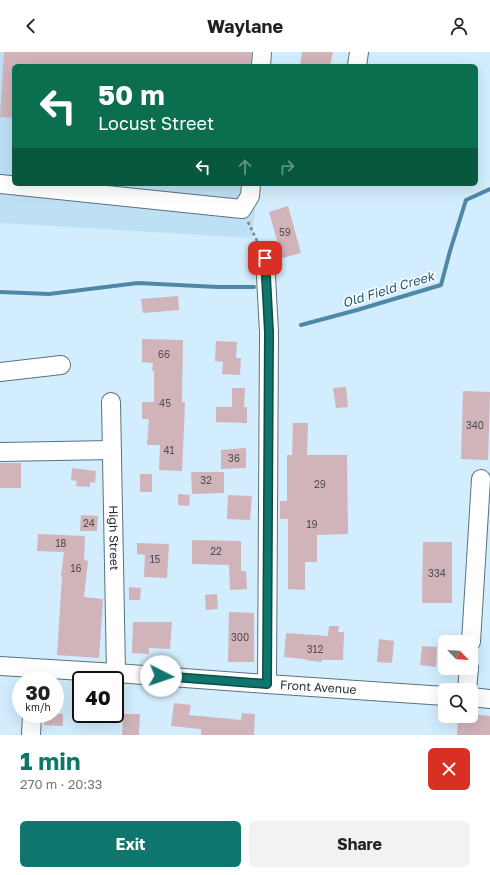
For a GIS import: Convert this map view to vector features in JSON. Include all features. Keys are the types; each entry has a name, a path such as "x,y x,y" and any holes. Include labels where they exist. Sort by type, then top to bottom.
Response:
{"street":[{"path":"261,64 262,52"},
{"path":"357,64 360,52"},
{"path":"0,184 12,185"},
{"path":"19,186 242,209 250,196 251,186"},
{"path":"265,258 269,332 267,684"},
{"path":"0,372 61,365"},
{"name":"High Street","path":"111,402 116,671"},
{"path":"0,452 112,450"},
{"path":"471,635 481,479"},
{"name":"Front Avenue","path":"0,666 21,671"},
{"name":"Front Avenue","path":"124,674 438,696"},
{"path":"478,698 490,699"},
{"path":"31,735 32,723"}],"path":[{"path":"242,209 265,258"}],"shaded area":[{"path":"0,52 271,52 270,64 12,64 12,186 258,186 252,238 0,223"}],"building":[{"path":"4,52 251,52 251,64 12,64 12,118 0,117"},
{"path":"302,52 333,52 330,64 300,64"},
{"path":"288,206 301,253 282,258 269,212"},
{"path":"178,296 179,310 143,313 141,299"},
{"path":"142,339 183,340 182,402 185,402 182,471 159,470 160,445 147,445 149,419 142,419 142,402 154,402 154,371 152,371 153,363 142,362"},
{"path":"216,341 237,342 236,358 241,358 240,375 222,374 223,362 215,361"},
{"path":"346,387 348,407 336,408 333,388"},
{"path":"232,388 245,388 244,407 247,407 247,423 216,422 216,407 232,407"},
{"path":"463,391 490,392 488,460 461,459"},
{"path":"293,423 308,423 307,455 347,455 348,534 317,535 317,562 305,562 305,590 288,589 288,519 280,519 280,501 287,501 287,455 292,455"},
{"path":"246,448 246,468 221,469 221,450"},
{"path":"0,463 21,463 21,488 0,488"},
{"path":"72,468 96,471 95,483 90,482 90,487 76,486 77,481 71,480"},
{"path":"191,472 224,472 224,493 192,494"},
{"path":"140,474 152,474 152,492 140,492"},
{"path":"178,494 190,495 189,506 178,505"},
{"path":"228,495 252,496 250,520 227,519"},
{"path":"81,515 98,516 97,531 80,531"},
{"path":"38,534 85,536 84,560 88,561 84,597 103,599 99,658 57,655 61,576 64,552 37,551"},
{"path":"192,540 241,541 241,571 246,571 247,589 230,590 229,565 192,564"},
{"path":"423,542 452,542 452,603 422,603"},
{"path":"137,543 169,544 167,578 144,577 145,555 137,554"},
{"path":"129,587 141,588 140,600 129,600"},
{"path":"217,594 218,609 206,610 205,595"},
{"path":"229,612 254,613 254,662 228,662"},
{"path":"133,622 172,622 170,649 149,648 149,654 132,653"},
{"path":"329,626 339,626 338,632 344,632 343,660 322,660 322,662 284,657 286,633 328,636"},
{"path":"379,639 394,641 392,663 377,662"},
{"path":"422,646 437,647 436,667 420,665"},
{"path":"174,703 191,705 189,715 241,720 242,713 255,714 254,735 201,735 201,729 171,726"},
{"path":"124,714 140,714 139,735 122,735"},
{"path":"478,715 490,716 490,735 457,735 458,723 478,723"},
{"path":"44,723 63,723 63,726 44,725"}],"waterway":[{"name":"Old Field Creek","path":"301,325 441,285 466,200 490,189"},
{"name":"Old Field Creek","path":"0,292 49,294 138,283 218,287 254,287"}],"route":[{"path":"161,676 267,684 269,332 265,258"}]}
